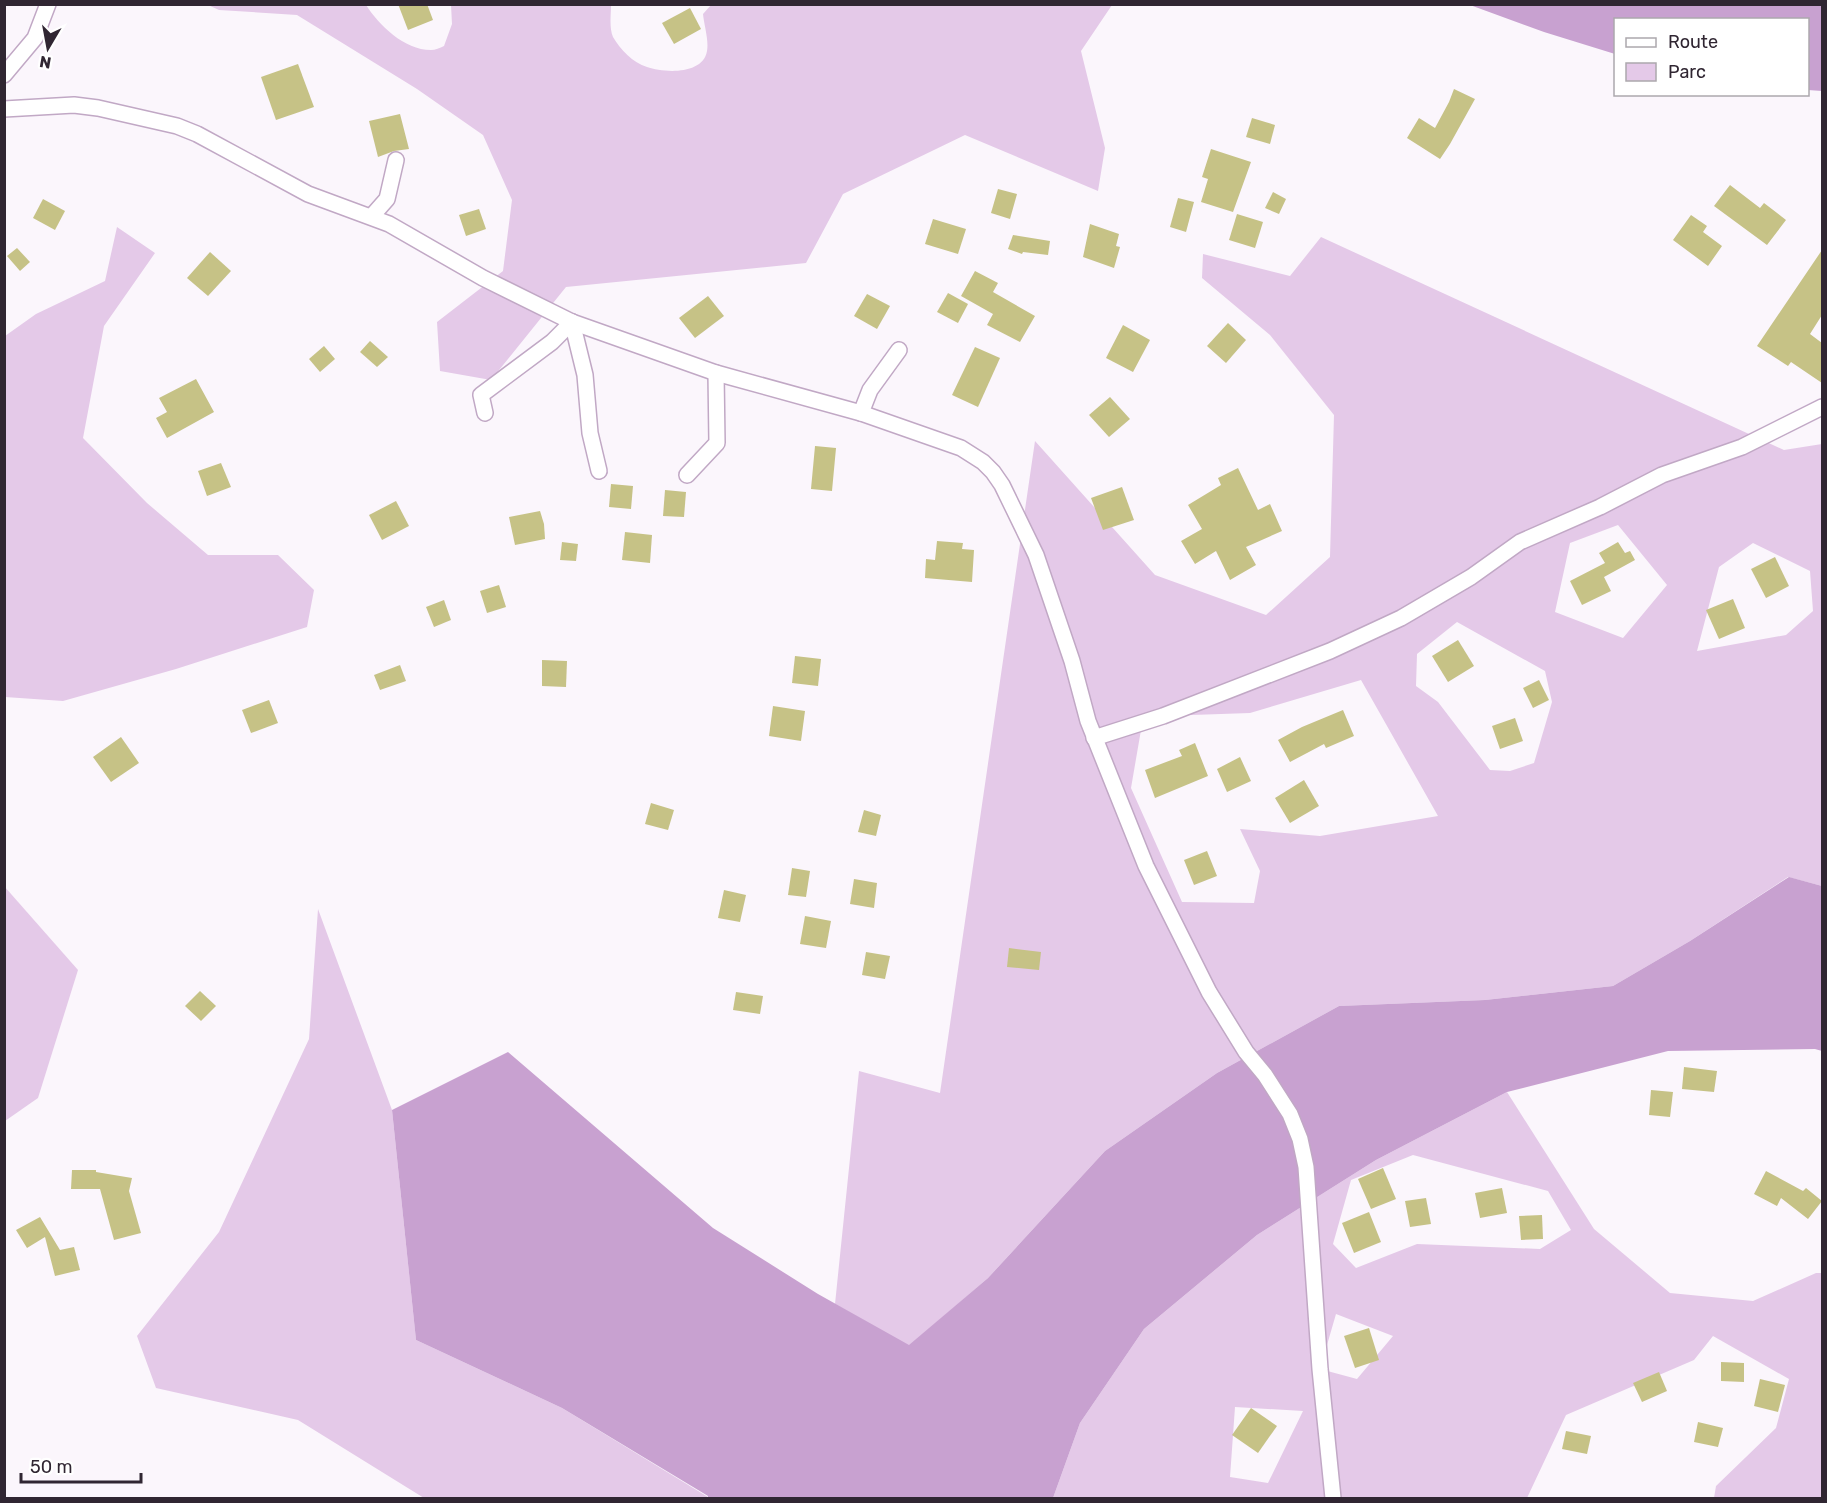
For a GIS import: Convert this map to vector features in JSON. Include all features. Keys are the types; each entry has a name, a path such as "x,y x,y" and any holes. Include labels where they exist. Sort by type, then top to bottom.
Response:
{"street":[{"path":"4,75 35,38 48,4"},
{"path":"4,109 74,105 98,108 177,126 198,134 300,190 372,216 510,292 572,322 716,373 861,413 961,448 983,462 993,472 1002,485 1036,555 1094,738 1146,866 1209,992 1246,1052 1280,1097 1300,1139 1306,1167 1320,1369 1333,1498"},
{"path":"372,216 387,200 396,160"},
{"path":"485,413 481,395 552,342 572,322"},
{"path":"572,322 585,375 590,433 599,471"},
{"path":"861,413 870,390 900,350"},
{"path":"687,475 717,443 716,373"},
{"path":"1094,738 1174,712 1330,651 1401,618 1471,577 1520,542 1600,507 1662,475 1742,447 1822,407"}],"green space":[{"path":"208,5 366,5 393,35 411,46 431,50 444,46 452,24 451,5 611,5 613,37 623,51 642,65 672,71 691,68 704,59 707,42 703,14 711,5 1112,5 1081,51 1105,148 1098,191 965,135 843,194 806,263 566,287 491,380 440,371 437,322 503,271 512,200 483,135 417,89 297,15 219,10"},
{"path":"117,227 155,253 104,326 83,438 147,503 208,555 278,555 314,590 307,627 176,669 63,701 5,697 5,336 36,314 105,281"},
{"path":"1321,237 1784,450 1822,444 1822,886 1788,877 1690,941 1613,986 1485,1000 1339,1006 1217,1073 1105,1151 988,1278 909,1346 835,1304 859,1071 940,1093 1035,441 1155,575 1266,615 1330,557 1334,415 1270,335 1202,278 1203,254 1290,276","holes":["1618,525 1667,585 1623,638 1555,612 1570,543","1753,543 1810,571 1813,611 1786,635 1697,651 1719,567","1457,622 1545,671 1552,702 1534,763 1510,771 1490,770 1438,702 1416,686 1417,654","1361,680 1438,816 1320,836 1240,829 1260,871 1254,903 1182,902 1131,788 1141,730 1163,716 1250,713"]},
{"path":"4,886 78,970 38,1098 5,1121"},
{"path":"318,909 392,1110 416,1340 562,1408 708,1498 424,1498 298,1420 156,1388 137,1336 219,1232 309,1039"},
{"path":"1507,1092 1594,1229 1670,1293 1753,1301 1816,1273 1822,1273 1822,1498 1714,1498 1716,1486 1776,1428 1789,1379 1713,1336 1694,1360 1566,1415 1527,1498 1053,1498 1080,1423 1144,1329 1257,1235 1376,1160","holes":["1413,1155 1548,1191 1571,1230 1540,1249 1417,1244 1356,1268 1333,1244 1351,1180","1336,1314 1393,1336 1357,1379 1320,1369","1235,1407 1303,1411 1268,1483 1230,1477"]}],"shaded area":[{"path":"1470,5 1822,5 1822,91 1809,90 1809,18 1614,18 1614,54 1544,32"},
{"path":"1789,877 1822,886 1822,1051 1815,1049 1668,1051 1507,1092 1376,1160 1257,1235 1144,1329 1080,1423 1053,1498 708,1498 562,1408 416,1340 392,1110 508,1052 713,1228 818,1294 909,1345 988,1278 1105,1151 1217,1073 1339,1006 1485,1000 1613,986 1690,941"}],"building":[{"path":"398,4 427,4 433,20 408,30"},
{"path":"690,8 701,29 674,44 662,23"},
{"path":"298,64 314,107 276,120 261,77"},
{"path":"1454,89 1475,99 1440,159 1407,138 1419,118 1435,128"},
{"path":"400,114 409,149 394,151 378,157 369,121"},
{"path":"1252,118 1275,125 1270,144 1246,137"},
{"path":"1211,149 1251,162 1233,212 1201,202 1208,179 1202,177"},
{"path":"1730,185 1760,208 1764,203 1786,220 1767,245 1714,206"},
{"path":"998,189 1017,194 1010,219 991,213"},
{"path":"1273,192 1286,199 1279,214 1265,208"},
{"path":"1178,198 1194,202 1186,232 1170,227"},
{"path":"43,199 65,211 55,230 33,218"},
{"path":"479,209 486,229 466,236 459,215"},
{"path":"1237,214 1263,222 1255,248 1229,240"},
{"path":"1691,215 1707,226 1703,232 1722,246 1708,266 1673,240"},
{"path":"933,219 966,229 958,254 925,244"},
{"path":"1090,224 1119,234 1116,246 1120,247 1114,268 1083,257"},
{"path":"1013,235 1050,241 1048,255 1023,252 1022,254 1008,249"},
{"path":"17,248 30,262 20,271 7,256"},
{"path":"1822,250 1822,315 1810,334 1822,343 1822,383 1791,362 1788,366 1757,346"},
{"path":"210,252 231,271 208,296 187,278"},
{"path":"975,271 998,283 993,292 1035,316 1020,342 987,325 993,314 961,296"},
{"path":"948,293 968,304 958,323 937,312"},
{"path":"867,294 890,306 877,329 854,316"},
{"path":"708,296 724,316 695,338 679,318"},
{"path":"1228,323 1246,340 1226,363 1207,346"},
{"path":"1123,325 1150,340 1133,372 1106,358"},
{"path":"370,341 388,357 377,367 360,352"},
{"path":"324,346 335,359 320,372 309,359"},
{"path":"975,347 1000,358 978,407 952,395"},
{"path":"196,379 214,412 167,438 156,418 167,412 159,398"},
{"path":"1110,397 1130,419 1109,437 1089,415"},
{"path":"815,446 836,448 832,491 811,489"},
{"path":"221,463 231,487 207,496 198,471"},
{"path":"1238,468 1258,510 1270,504 1282,531 1246,547 1256,565 1230,580 1216,551 1195,564 1181,541 1202,529 1188,505 1221,485 1218,478"},
{"path":"611,484 633,486 631,509 609,507"},
{"path":"1122,487 1134,520 1103,530 1091,498"},
{"path":"665,490 686,492 684,517 663,516"},
{"path":"396,501 409,526 382,540 369,515"},
{"path":"540,511 545,539 515,545 509,517"},
{"path":"625,532 652,535 650,563 622,560"},
{"path":"937,541 963,543 962,549 974,550 972,582 925,578 926,559 935,560"},
{"path":"562,542 578,544 576,561 560,560"},
{"path":"1618,542 1625,553 1630,551 1635,560 1604,577 1611,591 1582,605 1570,581 1605,563 1599,553"},
{"path":"1775,557 1789,586 1766,598 1751,569"},
{"path":"499,585 506,607 487,613 480,591"},
{"path":"1733,599 1745,628 1719,639 1706,610"},
{"path":"444,600 451,620 434,627 426,607"},
{"path":"1458,640 1474,666 1448,682 1432,656"},
{"path":"795,656 821,659 818,686 792,683"},
{"path":"542,660 567,661 566,687 542,686"},
{"path":"400,665 406,681 380,690 374,675"},
{"path":"1539,680 1549,700 1533,708 1523,688"},
{"path":"269,700 278,723 251,733 242,710"},
{"path":"773,706 805,711 801,741 769,736"},
{"path":"1343,710 1354,736 1326,748 1324,744 1290,762 1278,740"},
{"path":"1515,718 1523,741 1500,749 1492,726"},
{"path":"121,737 139,763 111,782 93,757"},
{"path":"1195,743 1208,776 1155,798 1145,770 1182,756 1179,750"},
{"path":"1240,757 1251,781 1227,792 1217,769"},
{"path":"1304,780 1319,806 1290,823 1275,798"},
{"path":"651,803 674,810 668,830 645,824"},
{"path":"864,810 881,815 876,836 858,832"},
{"path":"1207,851 1217,876 1194,885 1184,860"},
{"path":"792,868 810,871 806,897 788,895"},
{"path":"854,879 877,883 874,908 850,904"},
{"path":"724,890 746,895 740,922 718,918"},
{"path":"805,916 831,921 826,948 800,944"},
{"path":"1009,948 1041,952 1039,970 1007,967"},
{"path":"866,952 890,956 885,979 862,975"},
{"path":"200,991 216,1006 201,1021 185,1006"},
{"path":"736,992 763,996 760,1014 733,1010"},
{"path":"1684,1067 1717,1071 1714,1092 1682,1089"},
{"path":"1651,1090 1673,1092 1670,1117 1649,1115"},
{"path":"1383,1168 1396,1199 1371,1209 1358,1179"},
{"path":"72,1170 96,1170 96,1172 132,1178 129,1191 141,1233 114,1240 100,1189 71,1189"},
{"path":"1766,1171 1803,1191 1806,1188 1822,1201 1808,1219 1781,1198 1777,1206 1754,1194"},
{"path":"1502,1188 1507,1213 1480,1218 1475,1193"},
{"path":"1426,1198 1431,1224 1410,1227 1405,1201"},
{"path":"1369,1212 1381,1242 1354,1253 1342,1223"},
{"path":"1542,1215 1543,1239 1521,1240 1519,1216"},
{"path":"40,1217 60,1250 74,1247 80,1270 55,1276 45,1237 27,1248 16,1230"},
{"path":"1369,1328 1379,1360 1355,1368 1344,1336"},
{"path":"1721,1362 1744,1363 1744,1382 1721,1381"},
{"path":"1659,1372 1667,1391 1642,1402 1633,1383"},
{"path":"1760,1379 1785,1385 1778,1412 1754,1406"},
{"path":"1251,1408 1277,1426 1258,1453 1232,1435"},
{"path":"1698,1422 1723,1428 1718,1447 1694,1442"},
{"path":"1566,1431 1591,1436 1587,1454 1562,1449"}]}
